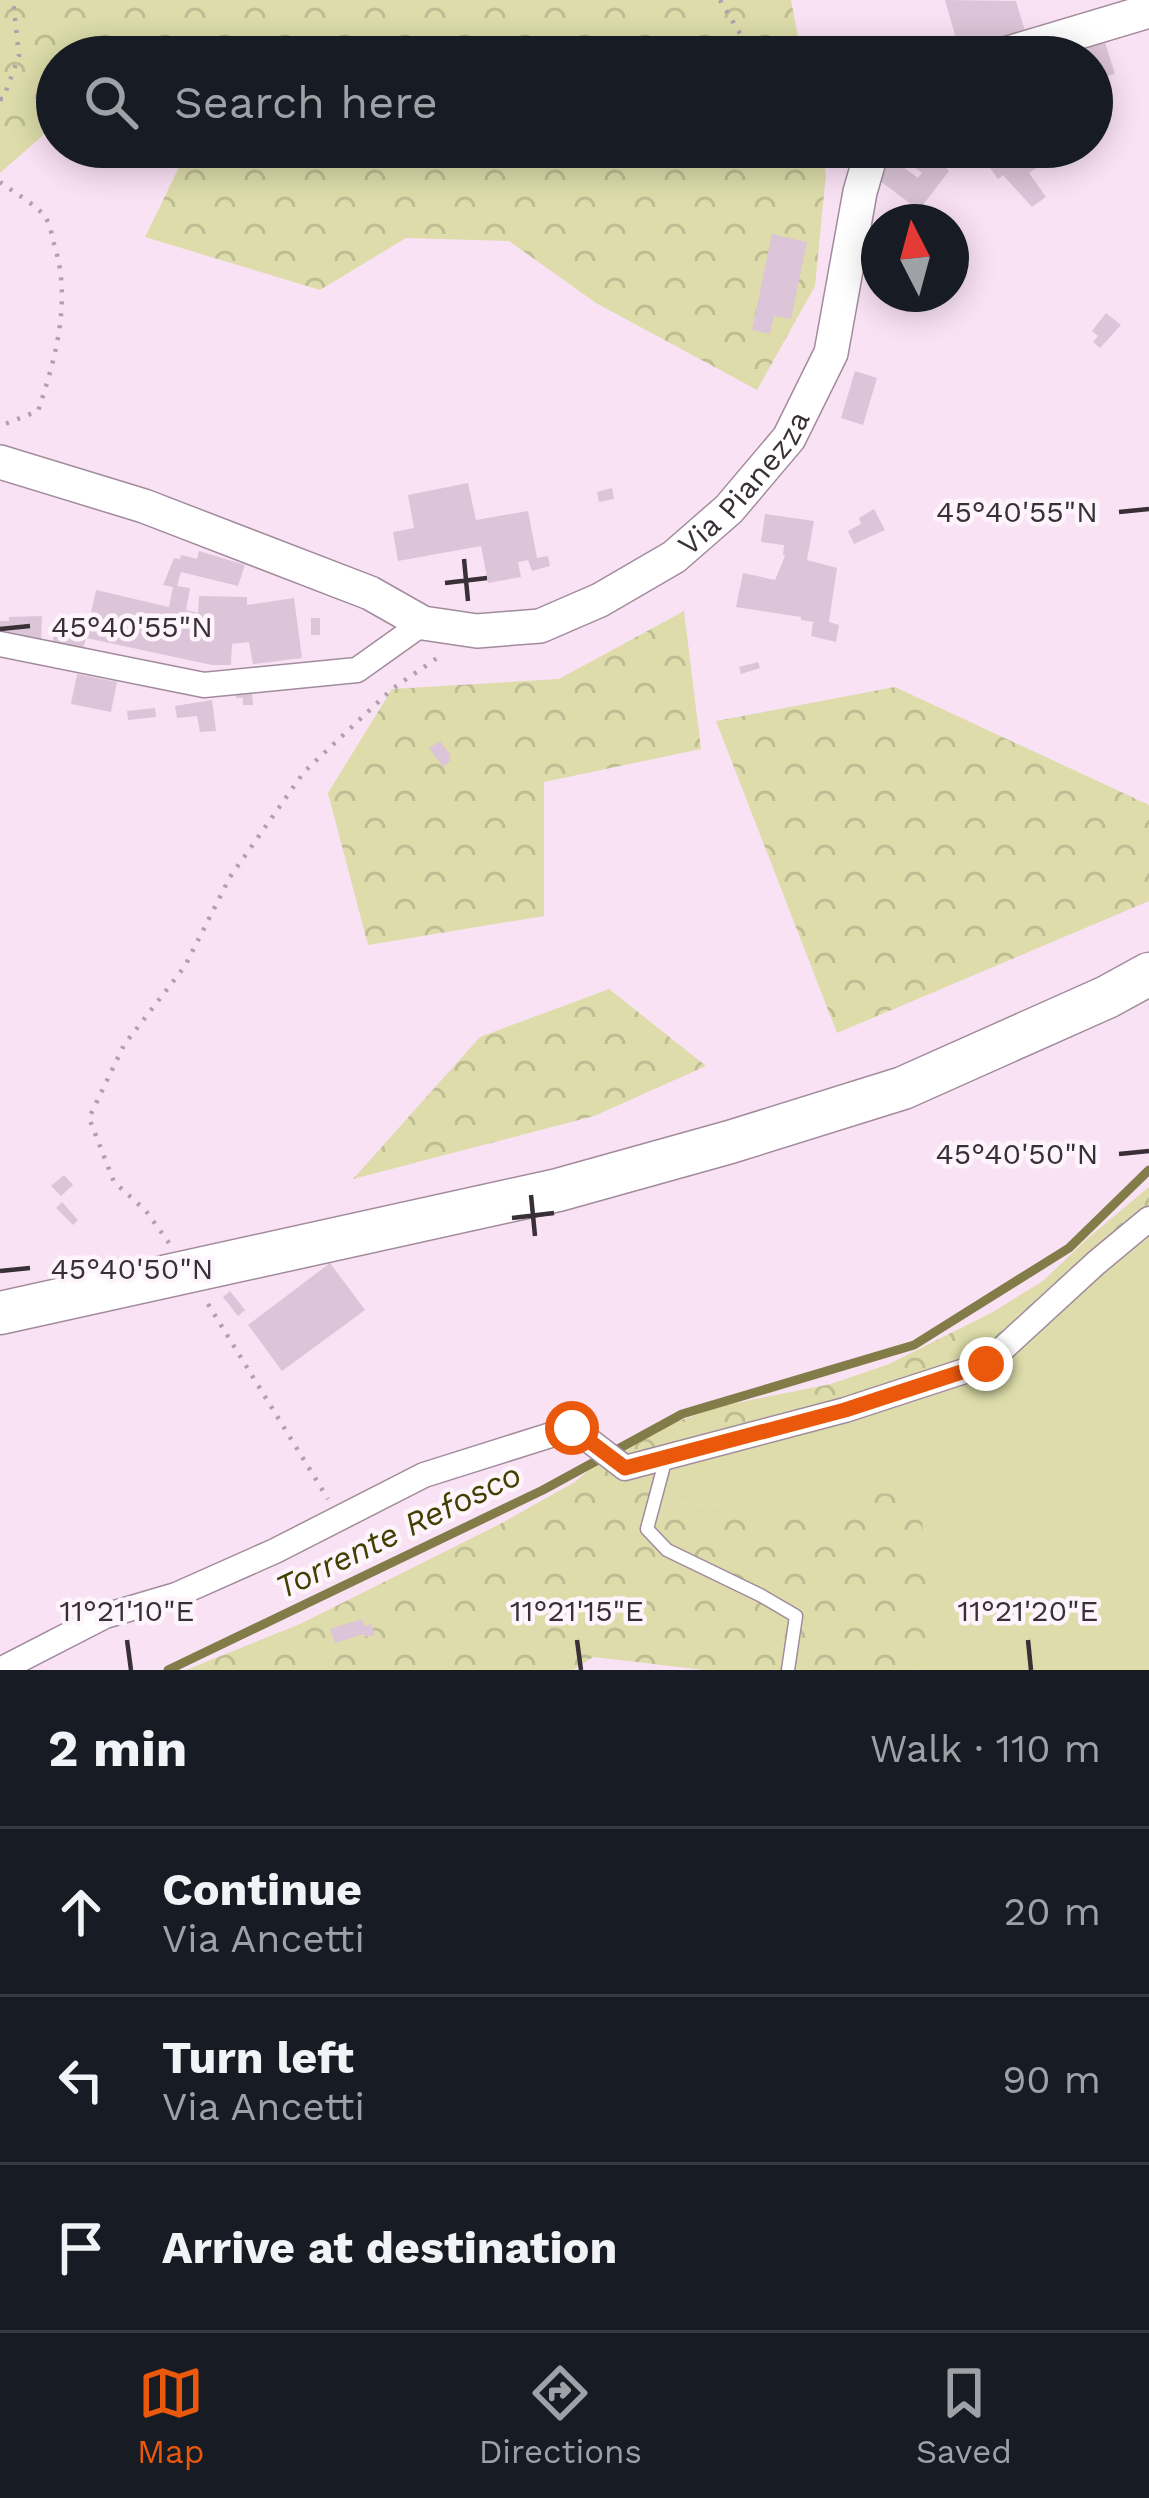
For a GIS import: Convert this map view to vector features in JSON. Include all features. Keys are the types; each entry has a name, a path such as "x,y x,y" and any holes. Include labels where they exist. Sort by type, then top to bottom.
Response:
{"highway":[{"path":"0,1313 558,1190 730,1142 903,1088 1149,974"}],"street":[{"path":"1065,36 1149,11"},
{"name":"Via Pianezza","path":"0,462 144,506 370,593 423,622 477,631 540,626 600,600 674,557 729,508 789,438 831,352 867,168"},
{"path":"0,644 204,685 357,670 423,622"},
{"path":"0,1670 106,1616 176,1595 275,1551 424,1475 572,1428 625,1468 845,1410 986,1364 1149,1219"}],"lane":[{"path":"667,1456 647,1529 667,1550 796,1616 788,1670"}],"path":[{"path":"0,99 19,56 14,0"},
{"path":"720,0 741,36"},
{"path":"0,182 45,216 64,285 52,368 38,411 0,426"},
{"path":"172,1248 146,1210 114,1182 89,1118 124,1045 185,966 230,877 304,772 392,689 477,631"},
{"path":"208,1304 341,1518"}],"green space":[{"path":"0,0 791,0 798,36 36,36 36,141 0,173"},
{"path":"179,168 825,168 826,174 815,286 757,390 596,303 509,241 406,238 320,290 145,237"},
{"path":"684,611 701,749 544,782 544,916 368,945 328,793 392,689 559,679"},
{"path":"895,687 1149,805 1149,901 837,1033 716,721"},
{"path":"609,989 706,1066 594,1116 353,1179 480,1037"},
{"path":"1149,1187 1149,1218 971,1368 850,1401 805,1405 677,1446 659,1470 672,1503 744,1507 811,1519 861,1493 901,1494 922,1520 934,1630 913,1667 920,1670 704,1670 593,1657 573,1670 186,1670 300,1624 500,1524 575,1482 605,1456 676,1422 721,1406 831,1384 889,1364 991,1313 1043,1281"},
{"path":"1149,1218 1149,1670 913,1668 861,1493 811,1519 744,1507 671,1503 659,1470 677,1447 805,1405 850,1401"}],"building":[{"path":"945,0 1016,1 1026,36 955,36"},
{"path":"886,168 905,168 918,178 922,173 915,168 949,171 924,204 911,204 876,178"},
{"path":"990,168 1036,168 1029,173 1046,197 1032,207 1003,175 998,179"},
{"path":"772,234 807,242 791,319 774,316 770,334 752,330"},
{"path":"1106,313 1121,325 1100,348 1093,342 1098,336 1092,331"},
{"path":"855,371 877,378 863,425 841,418"},
{"path":"468,483 476,520 528,511 537,558 548,556 550,566 532,571 528,560 518,562 521,577 488,583 481,546 398,561 393,532 414,528 408,495"},
{"path":"612,488 614,499 599,502 597,492"},
{"path":"874,509 885,530 854,544 848,531"},
{"path":"765,514 814,521 807,560 837,568 829,622 839,625 836,642 811,636 813,622 801,617 736,607 743,573 775,580 785,556 784,545 761,542"},
{"path":"199,551 245,565 238,586 181,572 177,586 190,588 186,610 198,613 199,596 247,597 247,605 294,598 302,658 253,664 249,642 232,644 231,665 86,638 83,650 52,644 58,616 89,622 96,590 169,607 173,587 163,585 174,558 197,559"},
{"path":"42,616 41,640 0,632 0,621 9,621 9,617"},
{"path":"311,618 320,618 320,635 311,635"},
{"path":"758,662 760,668 741,674 739,667"},
{"path":"77,674 117,682 111,712 71,704"},
{"path":"252,691 253,705 243,705 243,698 236,698 236,692"},
{"path":"212,700 216,731 200,732 197,716 177,718 175,706"},
{"path":"155,708 156,717 128,720 127,711"},
{"path":"440,741 451,756 443,767 429,748"},
{"path":"64,1175 73,1185 61,1196 51,1186"},
{"path":"62,1202 78,1220 73,1225 56,1208"},
{"path":"330,1263 365,1310 282,1371 248,1325"},
{"path":"230,1291 245,1310 238,1316 223,1297"},
{"path":"362,1619 365,1626 371,1624 375,1635 335,1643 330,1629"}],"waterway":[{"name":"Torrente Refosco","path":"168,1670 543,1490 682,1414 914,1345 1069,1248 1149,1170"}],"route":[{"path":"572,1428 625,1468 845,1410 986,1364"}]}
